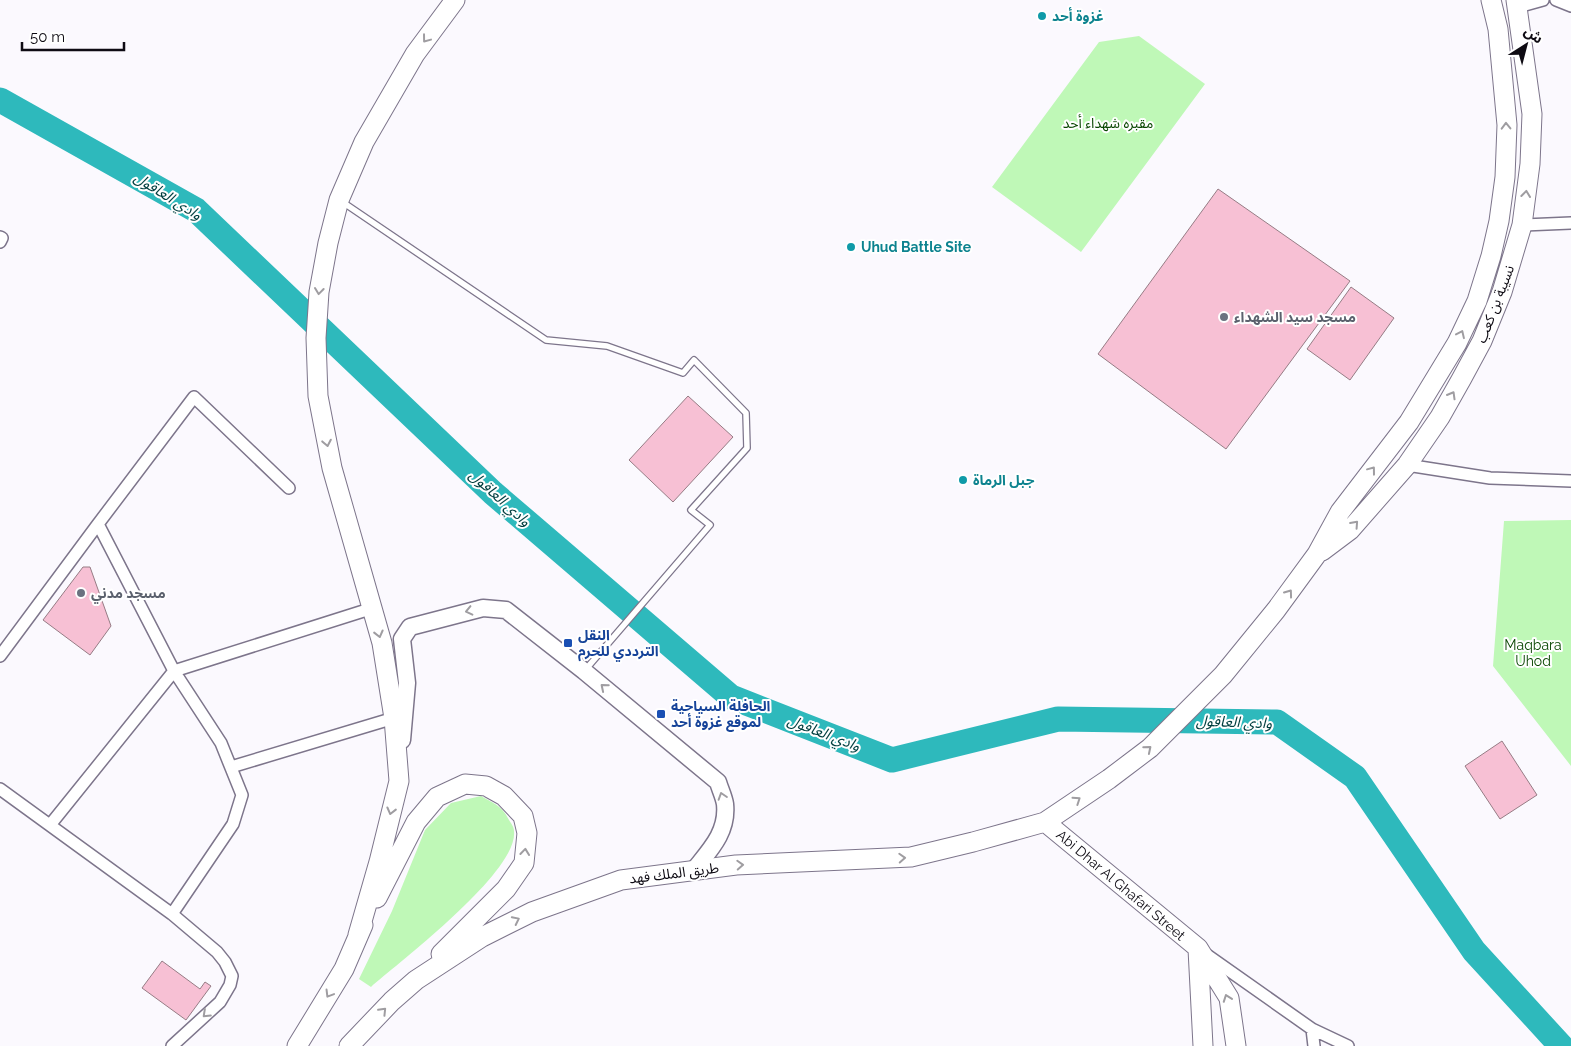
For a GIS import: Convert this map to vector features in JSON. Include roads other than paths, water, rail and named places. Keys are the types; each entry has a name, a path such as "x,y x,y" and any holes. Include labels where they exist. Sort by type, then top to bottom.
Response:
{"main road":[{"path":"358,935 379,862 398,780 394,718 382,643 332,468 318,396 316,338 319,292 328,243 339,200 364,142 415,54 455,0"},
{"path":"1317,554 1340,512 1409,422 1457,343 1477,301 1497,230 1505,177 1506,115 1498,29 1491,0"},
{"name":"نسيبة بن كعب","path":"1317,554 1350,530 1407,465 1440,416 1482,341 1502,292 1522,225 1530,164 1532,114 1517,4"},
{"name":"طريق الملك فهد","path":"348,1046 392,1001 416,980 482,937 532,912 621,880 736,865 911,857 1045,822 1109,779 1150,748 1223,675 1276,610 1317,554"},
{"path":"297,1046 344,969 358,935 416,822 437,797 465,784 486,786 504,796 523,816 527,833 524,863 506,889 416,980"},
{"name":"Abi Dhar Al Ghafari Street","path":"1045,822 1198,948 1229,998 1236,1046"},
{"name":"Abi Dhar Al Ghafari Street","path":"1198,948 1203,1046"}],"street":[{"path":"1517,4 1542,0"},
{"path":"1556,0 1571,6"},
{"path":"1522,225 1571,224"},
{"path":"0,237 2,238 0,242"},
{"path":"0,656 194,397 289,488"},
{"path":"1407,465 1490,478 1571,481"},
{"path":"98,524 174,671 221,743 242,795 234,824 172,914"},
{"path":"50,825 174,671 373,608"},
{"path":"398,780 407,683 402,639 410,627 483,608 506,610 584,671 718,782 725,803 725,818 719,838 694,870"},
{"path":"230,767 394,718"},
{"path":"0,789 172,914 217,952 225,962 232,976 230,986 220,1002 172,1046"},
{"path":"1198,948 1312,1029 1348,1046"},
{"path":"1312,1029 1314,1046"}],"lane":[{"path":"339,200 546,340 607,346 683,373 694,360 746,413 747,448 692,510 710,525 584,671"}],"waterway":[{"name":"وادي العاقول","path":"0,100 196,210 493,493 731,697 892,760 1058,719 1277,722 1355,777 1474,951 1561,1046"}],"place":[{"name":"غزوة أحد","path":"1042,16"},
{"name":"Uhud Battle Site","path":"851,247"},
{"name":"مسجد سيد الشهداء","path":"1224,317"},
{"name":"جبل الرماة","path":"963,480"},
{"name":"مسجد مدني","path":"81,593"},
{"name":"النقل الترددي للحرم","path":"568,643"},
{"name":"الحافلة السياحية لموقع غزوة أحد","path":"661,714"}],"park label":[{"name":"مقبره شهداء أحد","path":"1108,123"},
{"name":"Maqbara Uhod","path":"1533,654"}]}
